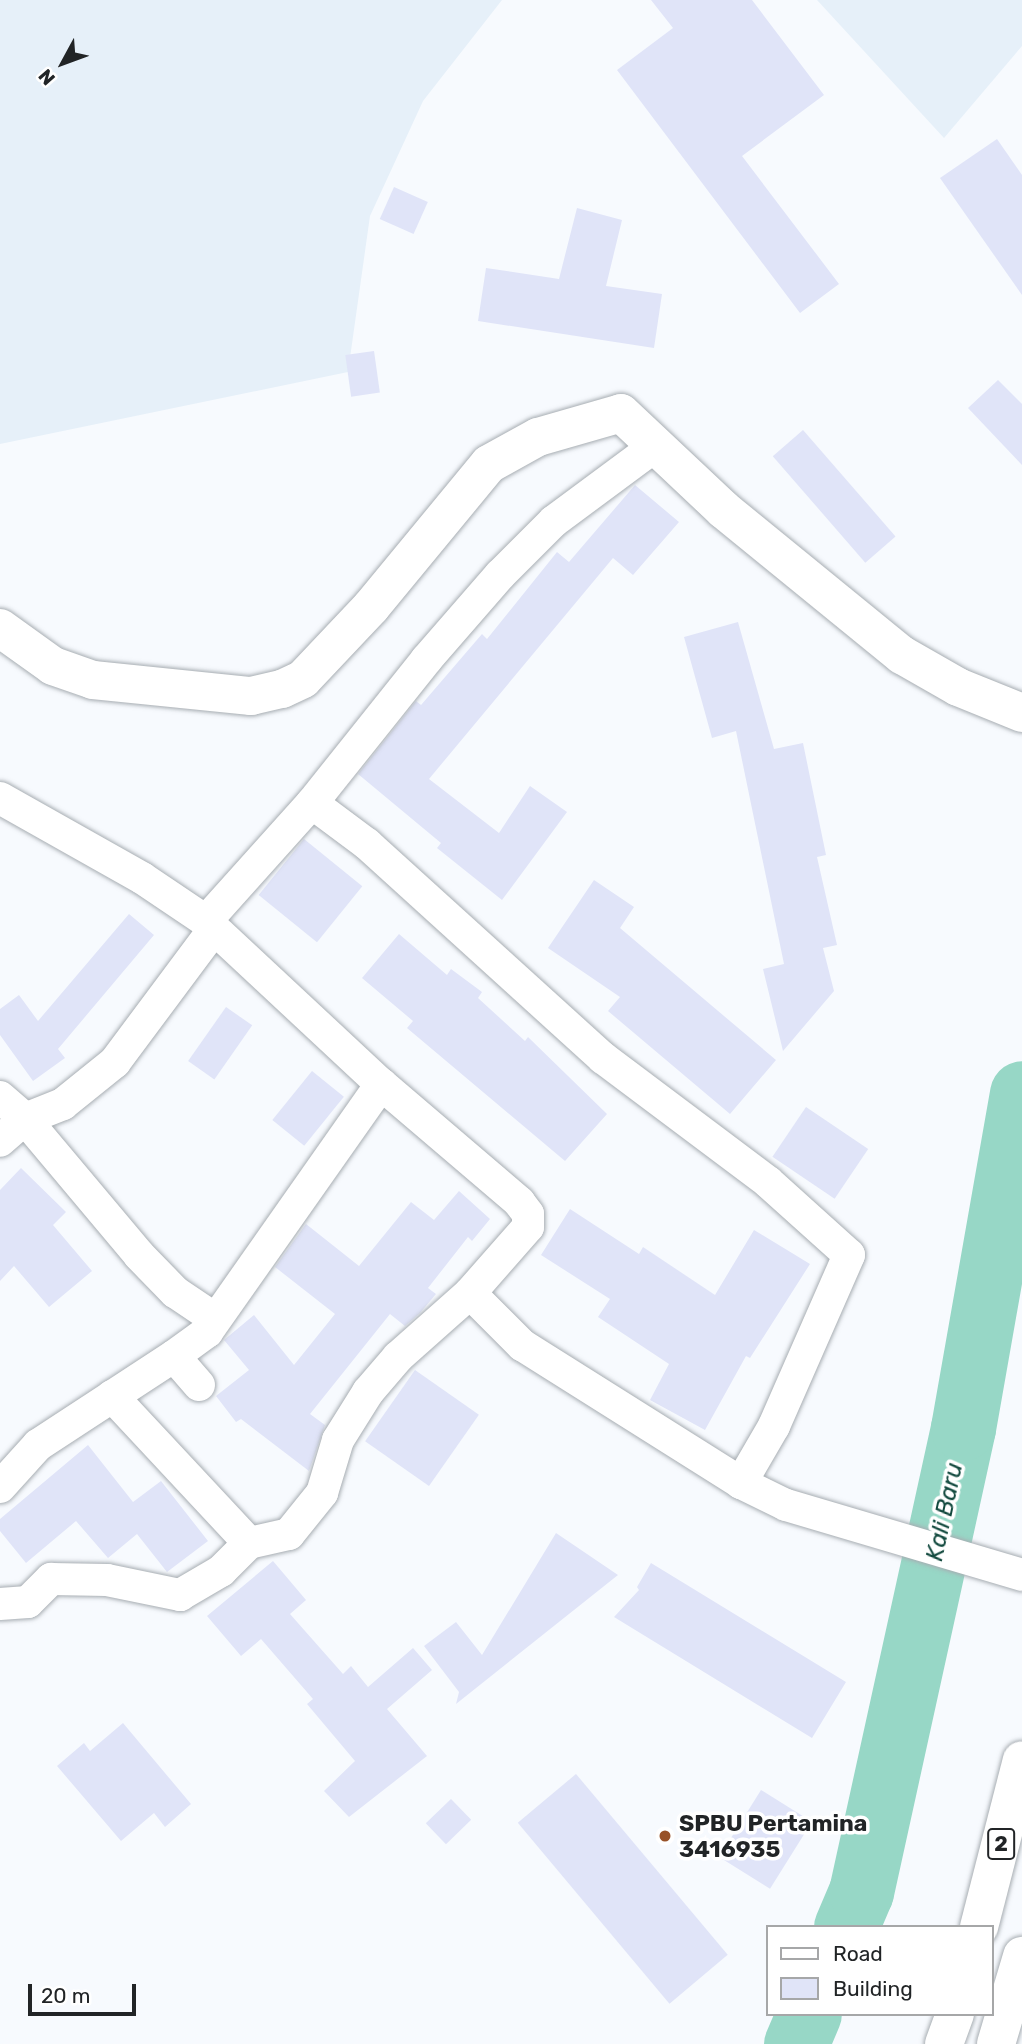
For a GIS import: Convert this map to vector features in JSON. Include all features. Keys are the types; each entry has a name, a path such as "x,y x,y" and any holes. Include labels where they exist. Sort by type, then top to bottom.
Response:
{"main road":[{"path":"0,628 53,666 93,680 251,696 282,689 303,679 371,607 489,464 538,437 621,413 723,510 902,655 958,687 1022,713"},
{"name":"2","path":"980,1925 1022,1760"},
{"path":"996,2044 1016,2010 1022,1956"},
{"path":"944,2044 954,2016"}],"street":[{"path":"0,1141 25,1119 63,1104 115,1062 210,925 426,660 500,575 554,521 654,447"},
{"path":"0,798 142,878 210,925 381,1084 528,1214 528,1227 470,1293 398,1357 368,1392 338,1440 321,1493 289,1534 249,1543 221,1571 180,1595 107,1580 51,1579 28,1602 0,1604"},
{"path":"312,803 367,844 603,1058 768,1182 849,1255 786,1402 741,1483"},
{"path":"0,1487 38,1445 207,1332 381,1084"},
{"path":"0,1097 25,1119 139,1255 176,1292 215,1319"},
{"path":"470,1293 522,1345 741,1483 786,1505 1012,1572"},
{"path":"174,1356 199,1385"},
{"path":"112,1396 249,1543"}],"shaded area":[{"path":"0,0 502,0 423,101 370,216 348,372 0,444"},
{"path":"817,0 1022,0 1022,46 944,138"}],"building":[{"path":"651,0 752,0 824,95 742,156 839,284 800,313 617,70 673,28"},
{"path":"997,139 1022,175 1022,295 940,178"},
{"path":"394,187 428,202 414,234 380,219"},
{"path":"577,208 622,220 606,286 662,294 654,348 478,321 486,268 559,279"},
{"path":"374,351 380,393 351,397 345,355"},
{"path":"998,380 1022,404 1022,465 968,408"},
{"path":"803,430 896,536 865,563 773,456"},
{"path":"635,485 679,522 633,575 613,558 429,779 499,833 530,786 567,812 502,900 437,848 441,843 358,774 416,701 421,705 482,634 487,639 557,552 569,562"},
{"path":"738,622 774,749 803,743 826,855 817,857 837,945 823,948 834,991 783,1051 763,969 784,964 736,731 712,738 684,637"},
{"path":"304,839 362,886 317,942 259,895"},
{"path":"594,880 634,907 620,928 776,1060 730,1114 608,1011 620,997 548,948"},
{"path":"129,914 154,935 58,1049 65,1058 33,1081 0,1035 0,1009 19,995 38,1021"},
{"path":"399,934 447,975 451,969 482,992 478,998 525,1041 528,1037 607,1114 565,1161 407,1028 413,1021 362,978"},
{"path":"226,1007 252,1025 214,1079 188,1061"},
{"path":"312,1071 344,1097 304,1146 272,1120"},
{"path":"806,1107 868,1149 835,1199 772,1157"},
{"path":"21,1168 66,1212 53,1225 92,1271 49,1307 14,1266 0,1281 0,1190"},
{"path":"459,1191 490,1219 472,1241 468,1237 428,1288 436,1294 420,1313 405,1326 390,1314 310,1414 325,1425 309,1471 241,1419 236,1422 216,1396 249,1370 224,1340 254,1315 294,1365 335,1314 275,1267 306,1224 359,1266 411,1202 434,1220"},
{"path":"570,1209 639,1254 643,1247 715,1295 754,1230 810,1264 750,1358 746,1356 705,1430 650,1400 669,1364 598,1317 610,1299 541,1255"},
{"path":"415,1370 479,1415 429,1486 365,1441"},
{"path":"88,1445 133,1502 161,1481 208,1541 167,1572 137,1534 108,1558 76,1521 26,1563 0,1531 0,1519"},
{"path":"556,1533 618,1575 456,1704 459,1692 424,1646 456,1622 482,1655"},
{"path":"273,1561 306,1600 290,1614 343,1674 351,1666 368,1687 413,1648 432,1670 387,1709 427,1756 349,1817 324,1791 355,1761 307,1704 313,1699 261,1639 241,1656 207,1616"},
{"path":"651,1563 846,1682 812,1738 614,1617 639,1590 637,1587"},
{"path":"123,1723 191,1804 165,1827 154,1813 121,1841 57,1766 84,1743 90,1751"},
{"path":"576,1774 728,1955 669,2004 518,1823"},
{"path":"761,1790 812,1822 770,1889 719,1857"},
{"path":"451,1799 471,1820 446,1844 426,1823"}],"waterway":[{"name":"Kali Baru","path":"847,1925 861,1892 963,1428 1022,1093"},
{"name":"Kali Baru","path":"796,2044 808,2016"}],"place":[{"name":"SPBU Pertamina 3416935","path":"665,1836"}]}
